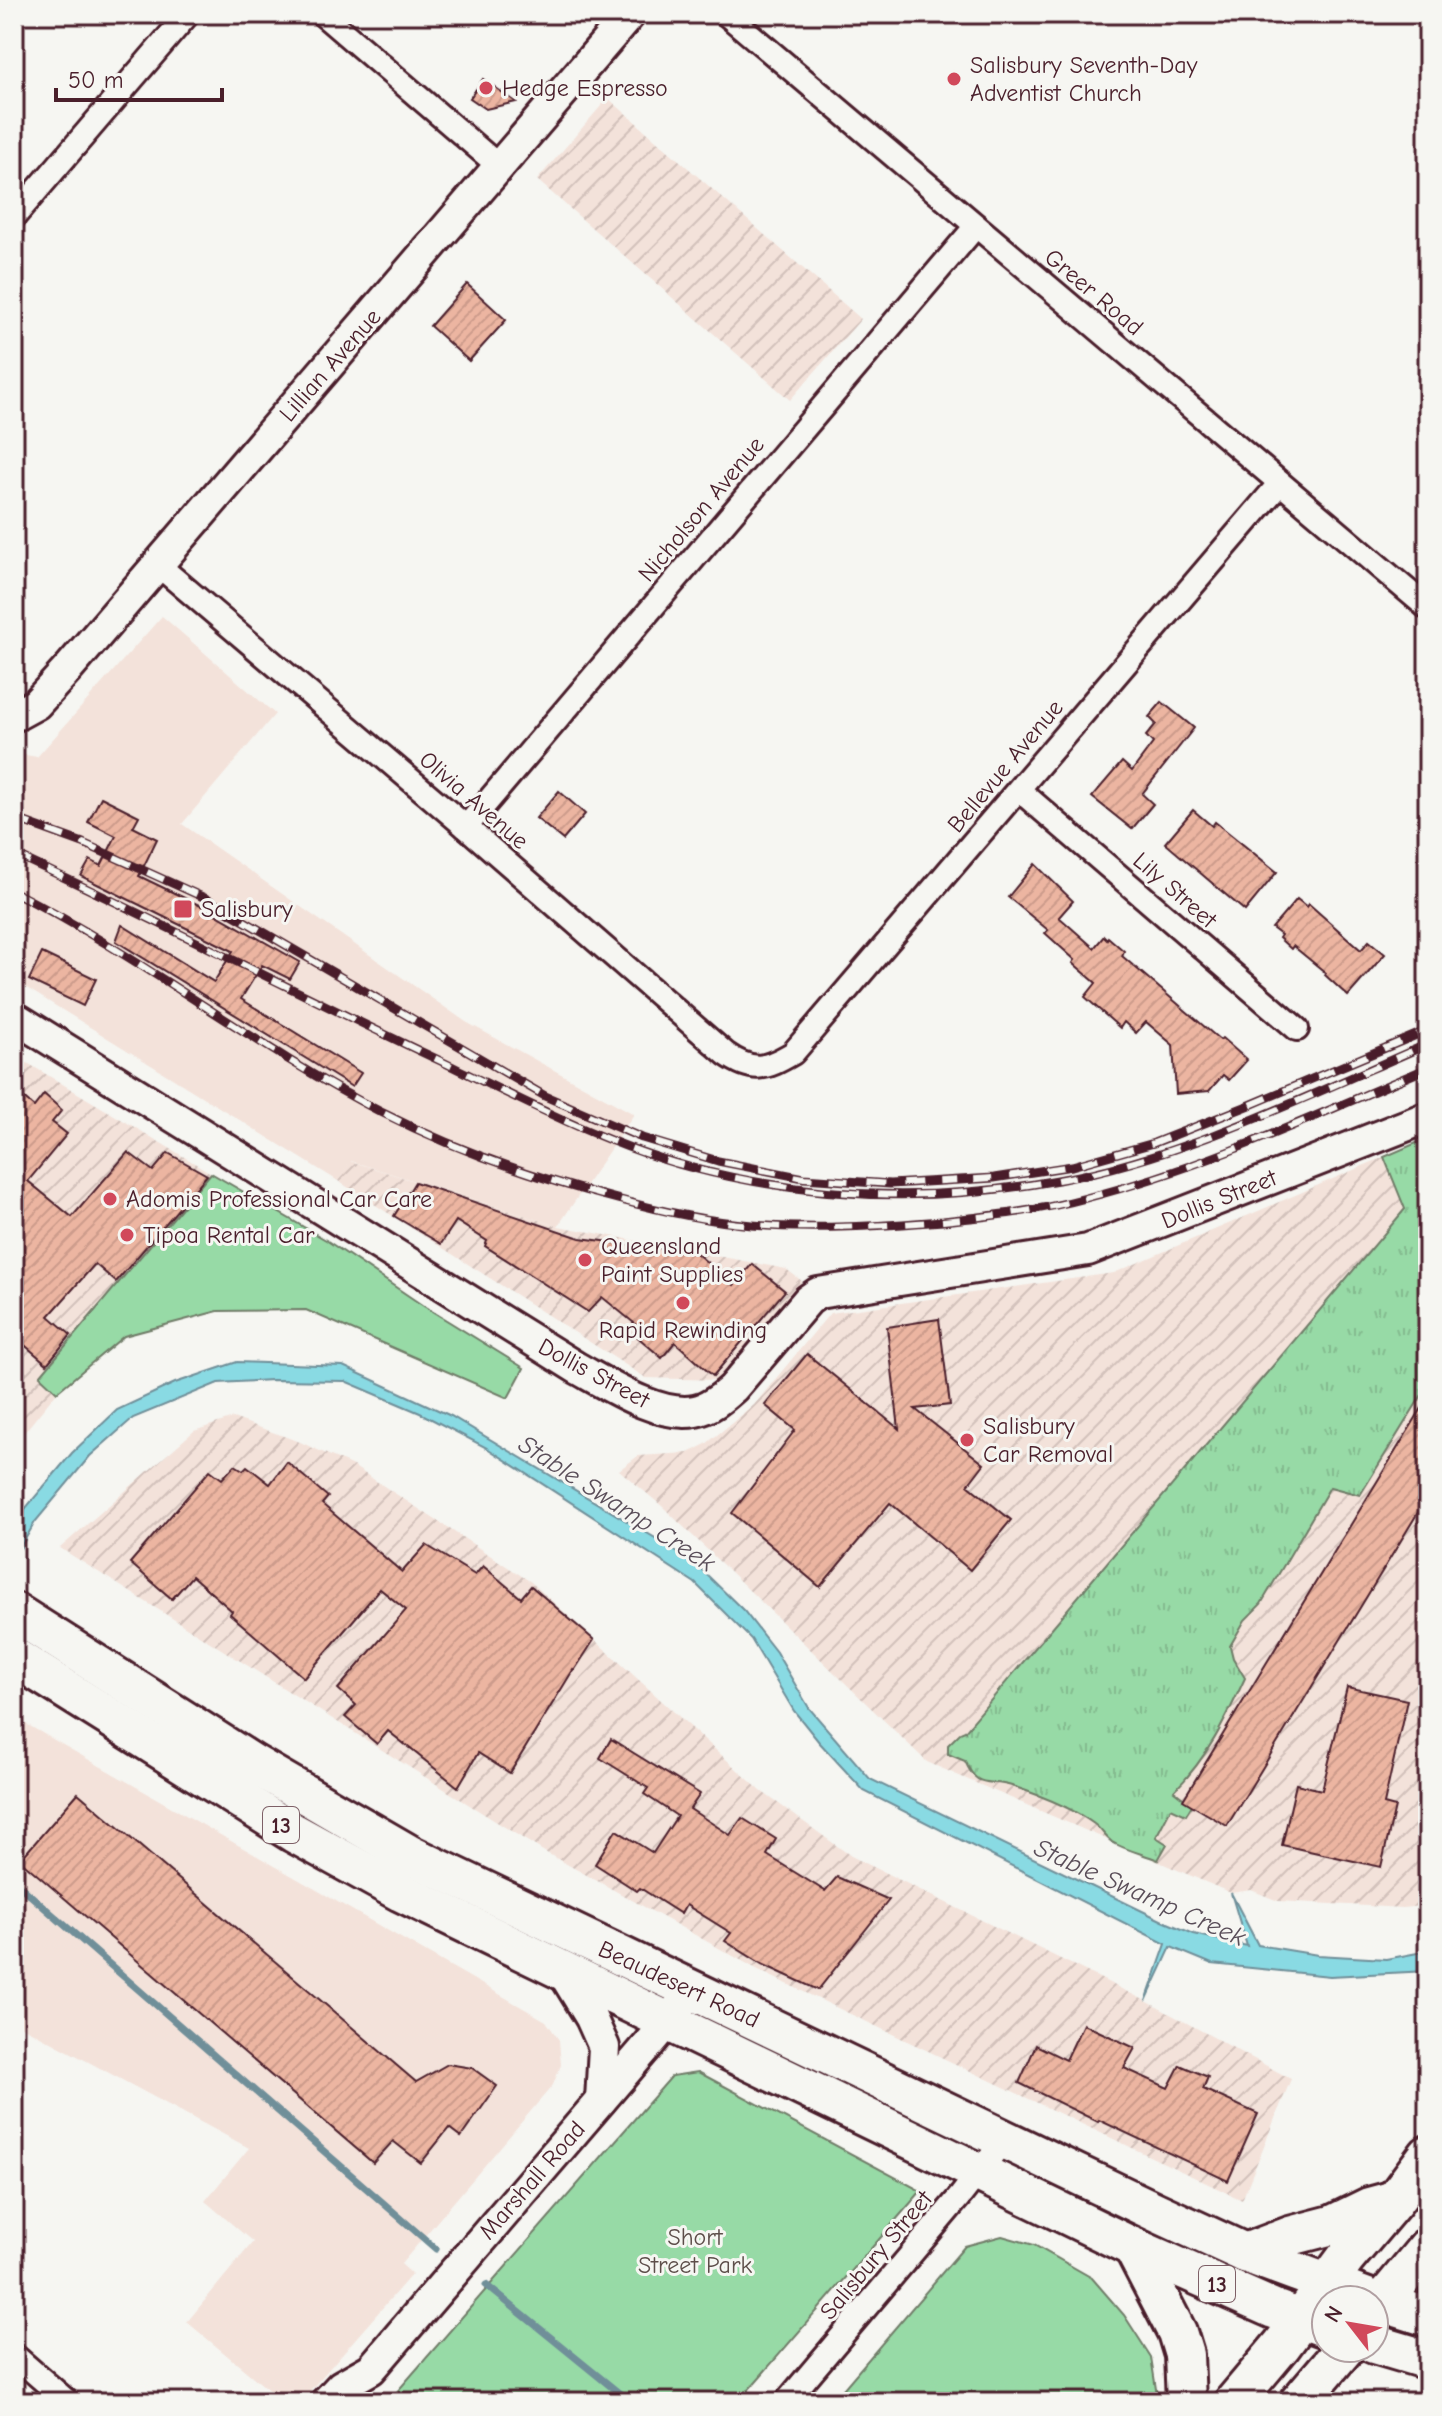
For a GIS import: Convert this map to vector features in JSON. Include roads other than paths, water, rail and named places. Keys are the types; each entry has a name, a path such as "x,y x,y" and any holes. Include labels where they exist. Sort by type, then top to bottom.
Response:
{"highway":[{"name":"Beaudesert Road","path":"20,1616 253,1764 410,1855 1245,2253 1328,2283"},
{"name":"Beaudesert Road","path":"14,1657 294,1833 401,1892 1133,2247 1310,2322"},
{"path":"1328,2283 1428,2155"},
{"path":"1245,2253 1332,2225 1369,2207 1394,2201"},
{"path":"1133,2247 1177,2332 1184,2355 1186,2402"},
{"path":"1390,2289 1428,2247"},
{"name":"Beaudesert Road","path":"1390,2308 1428,2317"},
{"path":"1234,2402 1310,2328"},
{"path":"1390,2349 1428,2360"},
{"path":"1299,2402 1331,2364"}],"street":[{"path":"14,217 188,14"},
{"path":"322,14 500,167"},
{"name":"Lillian Avenue","path":"20,714 44,696 630,14"},
{"name":"Greer Road","path":"726,14 1428,608"},
{"name":"Nicholson Avenue","path":"466,827 976,226"},
{"name":"Bellevue Avenue","path":"759,1068 775,1064 793,1053 1280,483"},
{"name":"Olivia Avenue","path":"158,565 726,1054 742,1065 759,1068"},
{"name":"Lily Street","path":"1019,790 1297,1029"},
{"name":"Dollis Street","path":"14,1017 577,1368 631,1396 667,1409 686,1411 696,1411 718,1401 733,1388 808,1300 818,1293 1088,1250 1428,1117"},
{"path":"561,1969 591,2018 604,2047 601,2100"},
{"name":"Marshall Road","path":"326,2402 341,2386 371,2369 692,1990"},
{"name":"Salisbury Street","path":"786,2402 1004,2140"},
{"path":"14,2355 68,2402"},
{"name":"Marshall Road","path":"360,2402 371,2369"}],"water":[{"path":"237,1362 343,1366 451,1416 662,1542 701,1569 744,1611 776,1652 809,1708 870,1779 1194,1934 1247,1946 1231,1893 1258,1945 1318,1955 1386,1959 1428,1951 1428,1971 1330,1976 1212,1964 1171,1947 1146,2001 1166,1944 864,1791 794,1711 751,1639 695,1583 487,1448 420,1413 345,1381 218,1383 133,1418 90,1456 35,1522 14,1559 14,1522 72,1453 117,1410 175,1383"}],"waterway":[{"path":"14,1881 436,2249"},
{"path":"486,2285 630,2402"}],"railway":[{"path":"14,818 83,843 205,898 545,1096 642,1138 718,1161 804,1178 890,1184 994,1178 1072,1166 1154,1143 1428,1030"},
{"path":"14,854 595,1134 689,1167 780,1186 873,1194 965,1192 1058,1180 1105,1170 1246,1122 1428,1044"},
{"path":"14,892 107,944 334,1087 409,1126 467,1151 556,1182 667,1211 735,1223 848,1227 943,1221 1068,1203 1130,1186 1217,1156 1428,1068"}],"place":[{"name":"Salisbury Seventh-Day Adventist Church","path":"954,79"},
{"name":"Hedge Espresso","path":"486,88"},
{"name":"Salisbury","path":"183,909"},
{"name":"Adomis Professional Car Care","path":"110,1199"},
{"name":"Tipoa Rental Car","path":"127,1235"},
{"name":"Queensland Paint Supplies","path":"585,1260"},
{"name":"Rapid Rewinding","path":"683,1303"},
{"name":"Salisbury Car Removal","path":"967,1440"}],"water label":[{"name":"Stable Swamp Creek","path":"617,1503"},
{"name":"Stable Swamp Creek","path":"1140,1892"}],"park label":[{"name":"Short Street Park","path":"695,2251"}]}
